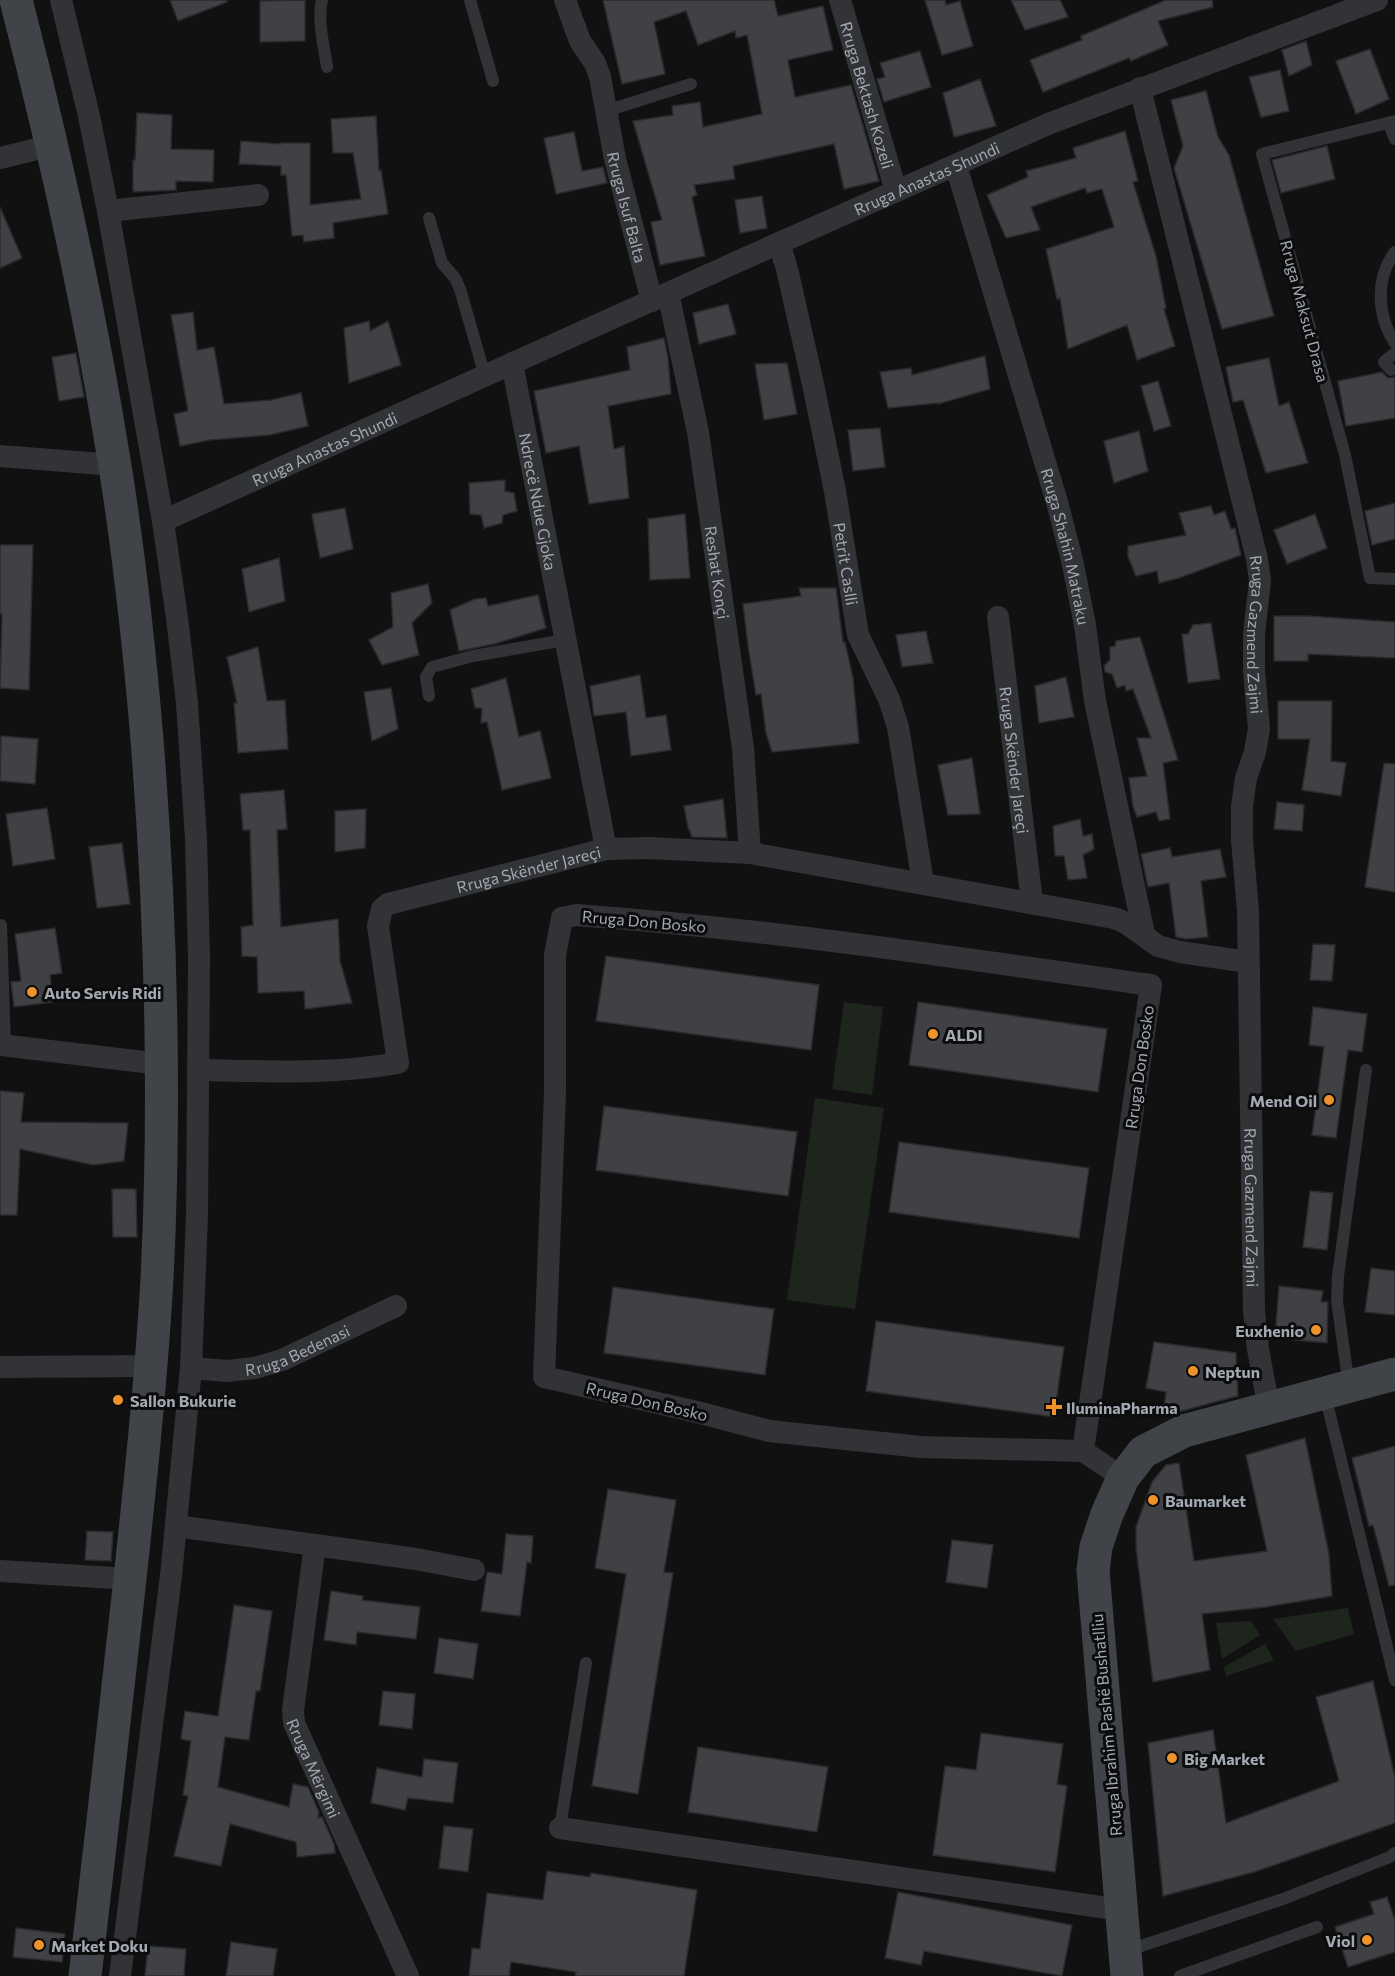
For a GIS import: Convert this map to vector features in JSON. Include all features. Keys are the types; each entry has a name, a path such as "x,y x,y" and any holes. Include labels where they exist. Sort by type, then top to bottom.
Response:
{"street":[{"path":"16,0 53,145 92,334 115,465 140,657 152,798 160,953 159,1200 152,1366 142,1476 85,1976"},
{"path":"61,0 89,116 108,211 163,521 187,704 196,838 199,1070 197,1215 191,1368 176,1526 120,1976"},
{"name":"Rruga Isuf Balta","path":"565,0 580,42 596,63 625,201 660,297"},
{"name":"Rruga Bektash Kozeli","path":"840,0 896,191"},
{"name":"Rruga Anastas Shundi","path":"163,521 1048,124 1377,0"},
{"name":"Rruga Gazmend Zajmi","path":"1140,88 1257,559 1260,581 1254,634 1254,670 1259,729 1255,752 1246,777 1242,806 1242,840 1248,911 1254,1311 1269,1409"},
{"path":"0,158 53,145"},
{"name":"Rruga Shahin Matraku","path":"956,166 1057,502 1072,560 1085,625 1095,701 1144,934"},
{"path":"108,211 258,195"},
{"name":"Petrit Caslli","path":"779,243 816,395 835,491 858,635 889,699 898,727 923,883"},
{"name":"Reshat Konçi","path":"660,297 698,432 743,748 750,853"},
{"name":"Ndrecë Ndue Gjoka","path":"512,363 606,849"},
{"path":"0,456 115,465"},
{"name":"Rruga Skënder Jareçi","path":"998,617 1032,902"},
{"name":"Rruga Skënder Jareçi","path":"199,1070 323,1072 360,1070 398,1063 378,926 382,909 388,904 606,849 688,849 750,853 1032,902 1126,922 1158,946 1180,952 1248,962"},
{"name":"Rruga Don Bosko","path":"576,915 655,921 907,950 1151,985 1083,1451 921,1447 769,1431 544,1377 555,1093 555,955 562,918 576,915"},
{"path":"2,1046 161,1064"},
{"name":"Rruga Bedenasi","path":"191,1368 227,1371 255,1368 282,1360 396,1306"},
{"path":"0,1367 152,1366"},
{"path":"1083,1451 1124,1478 1143,1452 1184,1431 1395,1374"},
{"name":"Rruga Ibrahim Pashë Bushatlliu","path":"1124,1478 1107,1514 1096,1547 1093,1570 1126,1964"},
{"path":"176,1526 416,1559 474,1570"},
{"name":"Rruga Mërgimi","path":"315,1545 294,1702 294,1723 408,1976"},
{"path":"0,1571 130,1579"},
{"path":"560,1828 1121,1911"}],"lane":[{"path":"322,0 321,23 327,67"},
{"path":"470,0 493,81"},
{"path":"606,111 691,84"},
{"path":"1392,123 1395,139"},
{"name":"Rruga Maksut Drasa","path":"1392,123 1262,154 1345,455 1370,578 1395,579"},
{"path":"429,218 442,263 460,289 485,376"},
{"path":"1395,252 1382,279 1380,295 1389,333 1395,342"},
{"path":"1391,370 1384,362 1395,353"},
{"path":"429,696 426,677 432,667 472,656 565,640"},
{"path":"1,925 2,1046"},
{"path":"1366,1070 1338,1276 1337,1390 1395,1680"},
{"path":"560,1828 585,1663"},
{"path":"1126,1964 1395,1853"},
{"path":"1180,1976 1317,1927"}],"shaded area":[{"path":"844,1002 883,1007 872,1095 832,1089"},
{"path":"815,1098 884,1108 855,1309 787,1300"},
{"path":"1348,1608 1354,1634 1296,1651 1273,1619"},
{"path":"1251,1621 1260,1635 1222,1659 1216,1623"},
{"path":"1265,1644 1274,1660 1226,1676 1224,1667"}],"building":[{"path":"170,0 227,0 227,2 178,21"},
{"path":"305,0 305,41 260,42 260,1"},
{"path":"603,0 774,0 778,16 823,6 833,50 788,60 795,97 851,85 879,181 844,189 834,144 733,166 735,179 694,185 697,195 692,197 705,256 660,265 651,222 662,220 633,121 673,115 672,106 700,102 703,127 762,114 747,35 736,38 735,31 698,45 686,11 654,22 665,74 622,84"},
{"path":"925,0 945,0 946,5 960,1 973,46 942,55"},
{"path":"1011,0 1060,0 1068,17 1025,30"},
{"path":"1166,0 1212,0 1213,7 1158,21 1168,45 1131,61 1129,58 1043,92 1030,60 1082,40 1081,36"},
{"path":"1306,41 1312,65 1289,76 1282,50"},
{"path":"1370,49 1389,99 1356,114 1336,61"},
{"path":"920,51 931,87 884,102 877,79 885,77 880,63"},
{"path":"1280,70 1289,111 1261,117 1249,77"},
{"path":"980,79 996,126 954,137 943,93"},
{"path":"1206,91 1218,137 1229,155 1274,316 1222,329 1174,168 1183,146 1171,100"},
{"path":"137,113 172,115 171,149 214,150 213,182 176,181 176,190 133,192"},
{"path":"376,116 379,171 381,170 388,214 333,223 334,238 304,242 303,235 292,236 286,175 281,175 281,166 239,164 241,141 281,144 310,143 310,205 361,199 353,153 333,153 331,119"},
{"path":"1125,131 1138,181 1133,182 1156,256 1166,308 1164,309 1175,346 1137,360 1127,325 1068,349 1060,298 1057,299 1046,249 1114,227 1102,189 1087,193 1085,188 1031,207 1040,230 1006,238 987,195 1028,177 1026,171 1076,158 1073,148"},
{"path":"574,132 582,171 603,167 607,183 556,194 544,138"},
{"path":"1327,146 1335,179 1281,193 1272,160"},
{"path":"762,196 767,228 740,233 735,200"},
{"path":"0,207 22,258 0,268"},
{"path":"728,304 736,334 699,344 693,313"},
{"path":"193,312 197,350 214,347 224,404 271,400 301,393 308,426 270,435 210,440 180,446 174,414 188,411 171,315"},
{"path":"369,321 370,331 388,321 401,365 349,383 344,328"},
{"path":"664,338 671,394 608,406 614,449 624,446 629,498 589,504 579,446 546,453 534,391 630,370 627,347"},
{"path":"76,353 84,397 59,401 52,357"},
{"path":"985,356 990,389 938,404 888,408 880,372 911,368 912,375"},
{"path":"1269,358 1279,406 1289,402 1308,463 1266,473 1243,400 1233,402 1226,367"},
{"path":"787,363 797,414 764,420 755,364"},
{"path":"1382,372 1388,378 1395,377 1395,418 1346,426 1338,381"},
{"path":"1158,381 1171,426 1154,431 1141,386"},
{"path":"880,428 885,467 853,471 848,430"},
{"path":"1139,431 1148,471 1114,483 1104,441"},
{"path":"505,480 505,491 514,493 517,511 503,515 502,523 484,528 481,515 470,514 469,483"},
{"path":"1395,503 1395,539 1372,545 1365,511"},
{"path":"1211,506 1214,515 1225,511 1231,529 1235,528 1241,555 1159,583 1157,571 1136,576 1128,556 1128,546 1186,535 1179,513"},
{"path":"345,508 353,549 320,558 312,514"},
{"path":"685,514 690,578 650,580 648,519"},
{"path":"1315,514 1327,548 1287,564 1274,530"},
{"path":"0,545 33,545 29,690 0,688 2,614 0,614"},
{"path":"279,558 285,601 249,612 242,569"},
{"path":"428,584 432,603 412,623 419,655 382,665 369,640 393,627 391,593"},
{"path":"799,588 836,588 843,642 845,642 853,678 859,743 772,752 766,733 761,694 756,695 743,604 801,596"},
{"path":"538,595 546,628 494,644 459,651 450,610 475,599 486,598 488,606"},
{"path":"1274,616 1395,622 1395,658 1308,654 1308,661 1274,661"},
{"path":"1211,623 1220,679 1188,683 1182,634 1188,634 1193,625"},
{"path":"926,631 933,663 902,667 896,635"},
{"path":"1140,637 1178,760 1163,763 1170,819 1159,821 1156,812 1137,817 1129,778 1147,776 1137,738 1151,738 1133,689 1126,691 1125,685 1117,688 1112,674 1105,672 1104,666 1110,660 1110,647 1115,646 1116,641"},
{"path":"258,647 267,701 285,700 288,749 238,753 234,703 237,703 227,657"},
{"path":"640,675 646,718 666,715 671,750 631,756 626,712 594,716 590,686"},
{"path":"1066,677 1074,717 1039,723 1035,686"},
{"path":"506,678 519,737 540,731 551,778 502,790 487,722 481,723 482,708 475,708 471,689"},
{"path":"391,688 398,729 372,741 364,692"},
{"path":"1278,701 1332,701 1331,761 1346,763 1341,796 1302,790 1310,739 1278,739"},
{"path":"1,736 38,739 35,784 0,781"},
{"path":"972,758 980,814 948,815 938,765"},
{"path":"1384,763 1395,764 1395,892 1365,887"},
{"path":"284,790 287,829 277,830 281,927 338,919 340,961 352,1003 305,1009 304,991 258,993 257,957 242,956 241,927 253,925 250,830 243,830 240,794"},
{"path":"723,799 727,838 692,837 684,806"},
{"path":"1277,802 1304,805 1302,831 1274,829"},
{"path":"47,808 55,859 13,866 6,814"},
{"path":"366,809 365,848 335,852 335,811"},
{"path":"1080,819 1083,836 1092,834 1094,849 1083,855 1087,878 1068,880 1064,856 1055,856 1053,826"},
{"path":"122,843 130,904 97,908 89,847"},
{"path":"1170,848 1172,857 1220,849 1226,877 1201,881 1208,937 1186,939 1176,937 1169,883 1148,887 1141,854"},
{"path":"55,928 62,973 50,975 53,1002 14,1007 11,982 21,981 15,934"},
{"path":"1313,944 1335,945 1332,981 1310,980"},
{"path":"606,956 819,985 811,1050 596,1021"},
{"path":"918,1002 1107,1029 1098,1092 909,1065"},
{"path":"1313,1007 1367,1014 1362,1052 1348,1050 1336,1138 1312,1135 1324,1047 1309,1045"},
{"path":"0,1091 24,1093 21,1122 128,1123 124,1161 93,1165 20,1149 17,1215 0,1215"},
{"path":"604,1106 797,1132 788,1196 596,1170"},
{"path":"899,1142 1089,1168 1079,1238 889,1212"},
{"path":"112,1189 136,1189 137,1237 113,1237"},
{"path":"1310,1191 1333,1193 1327,1250 1303,1247"},
{"path":"1371,1268 1395,1271 1395,1315 1365,1312"},
{"path":"1279,1286 1323,1291 1321,1302 1328,1302 1327,1343 1275,1338"},
{"path":"613,1287 774,1309 765,1375 604,1353"},
{"path":"876,1321 1064,1347 1054,1417 866,1391"},
{"name":"Neptun","path":"1154,1342 1236,1353 1238,1396 1163,1416 1166,1392 1146,1388"},
{"path":"1305,1438 1329,1554 1332,1596 1266,1607 1202,1614 1210,1670 1153,1682 1136,1548 1136,1527 1152,1482 1166,1465 1179,1463 1194,1561 1267,1551 1246,1455"},
{"path":"1395,1446 1395,1585 1389,1586 1373,1525 1369,1526 1352,1458"},
{"path":"608,1489 676,1500 664,1572 673,1573 638,1794 592,1786 626,1574 595,1568"},
{"path":"87,1531 113,1532 111,1561 85,1560"},
{"path":"506,1534 533,1536 531,1563 527,1562 520,1616 481,1611 487,1572 502,1574"},
{"path":"952,1540 993,1545 987,1588 946,1582"},
{"path":"331,1591 363,1596 362,1600 420,1607 416,1639 357,1632 356,1645 324,1640"},
{"path":"234,1605 272,1611 260,1691 256,1691 249,1740 225,1737 218,1787 289,1807 293,1784 308,1787 319,1812 318,1818 322,1817 334,1844 335,1853 297,1857 296,1842 230,1824 221,1866 174,1856 188,1796 183,1795 191,1741 181,1739 185,1711 218,1716"},
{"path":"439,1638 478,1644 473,1679 434,1673"},
{"path":"1373,1681 1395,1778 1395,1823 1254,1872 1163,1896 1148,1743 1213,1730 1226,1823 1339,1781 1316,1697"},
{"path":"383,1691 415,1694 412,1729 379,1725"},
{"path":"981,1733 1063,1744 1057,1784 1067,1786 1055,1872 933,1855 945,1766 976,1770"},
{"path":"698,1747 828,1767 817,1832 688,1812"},
{"path":"424,1759 458,1763 453,1803 408,1798 405,1810 371,1803 377,1768 422,1777"},
{"path":"444,1826 473,1829 468,1872 439,1868"},
{"path":"547,1871 590,1877 591,1873 697,1890 684,1976 575,1976 576,1972 511,1962 509,1976 469,1976 472,1948 480,1949 487,1893 543,1900"},
{"path":"898,1892 1072,1925 1062,1976 924,1951 921,1965 885,1958"},
{"name":"Viol","path":"1387,1897 1395,1920 1395,1952 1348,1967 1335,1927 1374,1914 1370,1902"},
{"name":"Market Doku","path":"16,1928 65,1934 62,1962 13,1957"},
{"path":"231,1942 277,1949 273,1976 226,1976"},
{"path":"148,1946 186,1949 184,1976 145,1976"}],"place":[{"name":"Auto Servis Ridi","path":"32,992"},
{"name":"ALDI","path":"933,1034"},
{"name":"Mend Oil","path":"1329,1100"},
{"name":"Euxhenio","path":"1316,1330"},
{"name":"Neptun","path":"1193,1371"},
{"name":"Sallon Bukurie","path":"118,1400"},
{"name":"IluminaPharma","path":"1054,1407"},
{"name":"Baumarket","path":"1153,1500"},
{"name":"Big Market","path":"1172,1758"},
{"name":"Viol","path":"1367,1940"},
{"name":"Market Doku","path":"39,1945"}]}
